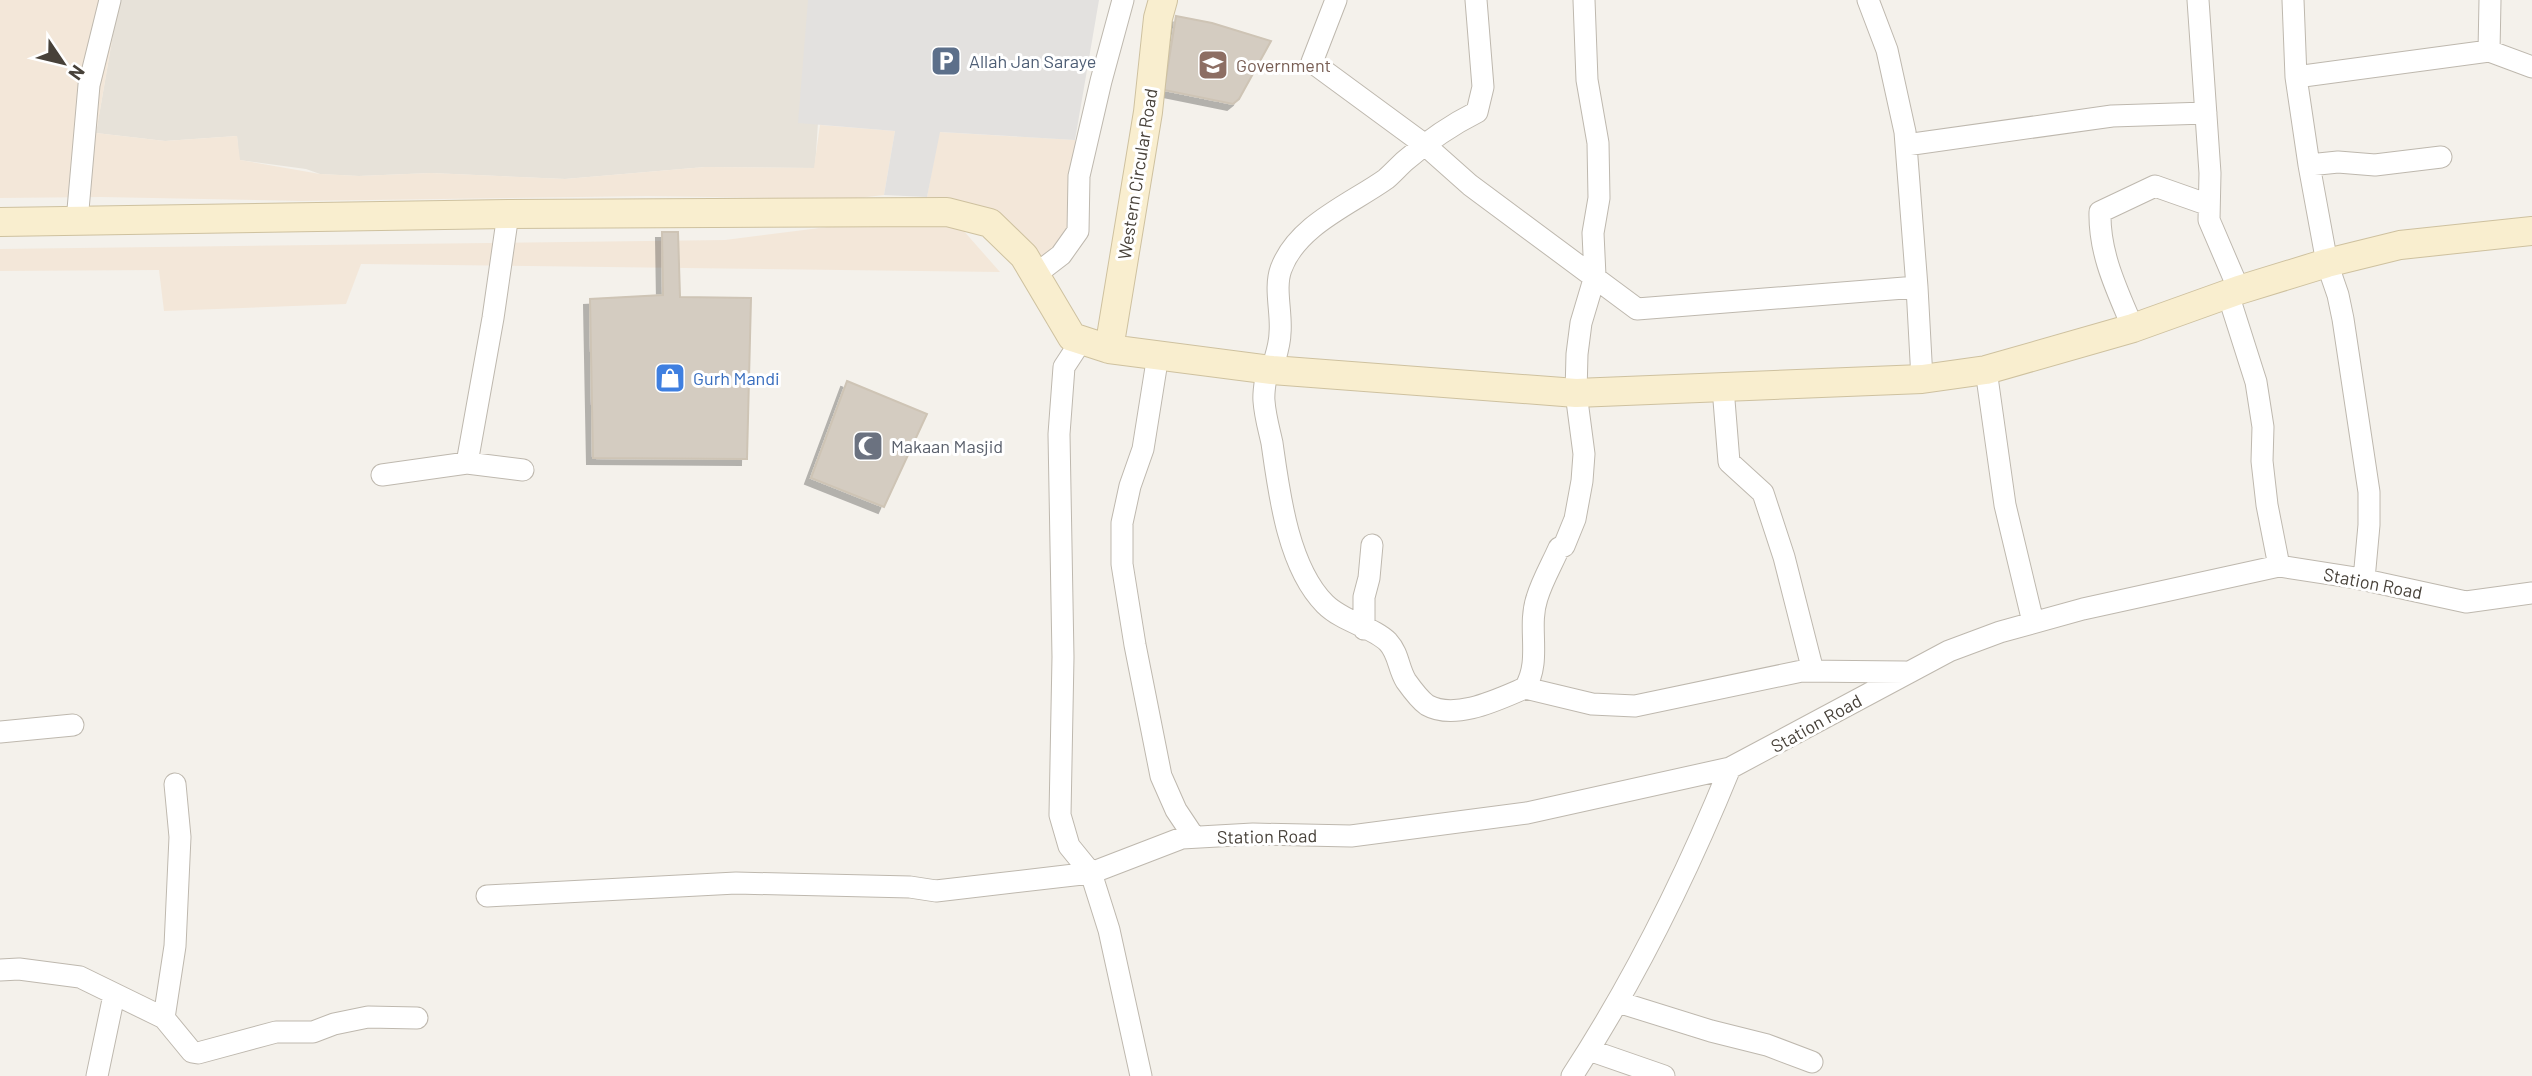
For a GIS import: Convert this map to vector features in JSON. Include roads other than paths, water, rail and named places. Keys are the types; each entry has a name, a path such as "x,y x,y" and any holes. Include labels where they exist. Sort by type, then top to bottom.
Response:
{"main road":[{"name":"Western Circular Road","path":"1109,349 1147,112 1158,18 1163,0"},
{"path":"0,222 508,214 947,212 990,223 1024,256 1072,337 1081,341 1109,349 1270,370 1576,393 1922,379 1986,370 2133,328 2327,263 2400,245 2532,231"}],"street":[{"path":"77,221 89,85 110,0"},
{"path":"1035,275 1061,254 1078,231 1079,176 1123,0"},
{"path":"1336,0 1312,62 1425,145 1470,185 1637,309 1917,287"},
{"path":"1476,0 1483,87 1477,112 1448,127 1389,177 1331,214 1307,233 1290,252 1280,270 1280,335 1264,399 1293,547 1303,572 1317,595 1326,606 1388,642 1396,653 1407,682 1427,705 1455,710 1501,698 1525,688 1592,704 1634,706 1757,679 1813,671 1910,672"},
{"path":"1525,688 1533,670 1532,627 1536,598 1575,519 1584,453 1576,393 1577,354 1581,323 1595,276 1592,233 1600,198 1598,143 1587,80 1584,0"},
{"path":"1868,0 1886,50 1906,145 1922,379"},
{"path":"2198,0 2206,113 2209,220 2234,292 2256,382 2263,427 2262,461 2267,505 2278,566"},
{"path":"2293,0 2296,77 2309,165 2327,263 2343,319 2369,492 2364,579"},
{"path":"2489,51 2490,0"},
{"path":"2296,77 2489,51 2532,67"},
{"path":"1906,145 2112,116 2206,113"},
{"path":"2309,165 2338,162 2375,165 2441,157"},
{"path":"2133,328 2110,273 2100,235 2100,212 2155,186 2209,205"},
{"path":"467,463 508,214"},
{"path":"1081,341 1064,367 1059,434 1063,657 1060,815 1069,846 1091,873 1109,930 1141,1076"},
{"path":"1158,355 1143,449 1130,486 1122,523 1122,564 1161,776 1176,810 1194,837"},
{"path":"1986,370 2005,505 2033,622"},
{"path":"1723,388 1729,462 1763,493 1787,568 1813,671"},
{"path":"382,475 467,463 523,470"},
{"path":"1364,629 1364,597 1372,545"},
{"name":"Station Road","path":"487,896 736,883 910,887 936,891 1091,873 1182,838 1253,834 1351,835 1527,813 1730,768 1949,651 2000,632 2096,606 2278,566 2364,579 2466,602 2532,593"},
{"path":"0,732 73,725"},
{"path":"1572,1076 1618,1002 1692,860 1730,768"},
{"path":"164,1018 175,946 180,837 176,783"},
{"path":"0,970 19,969 80,978 164,1018 187,1048 198,1053 276,1032 313,1032 334,1024 368,1017 417,1018"},
{"path":"97,1076 114,995"},
{"path":"1618,1002 1711,1031 1768,1045 1812,1062"},
{"path":"1589,1050 1664,1076"}],"place":[{"name":"Allah Jan Saraye","path":"946,61"},
{"name":"Government","path":"1213,65"},
{"name":"Gurh Mandi","path":"670,378"},
{"name":"Makaan Masjid","path":"868,446"}]}
